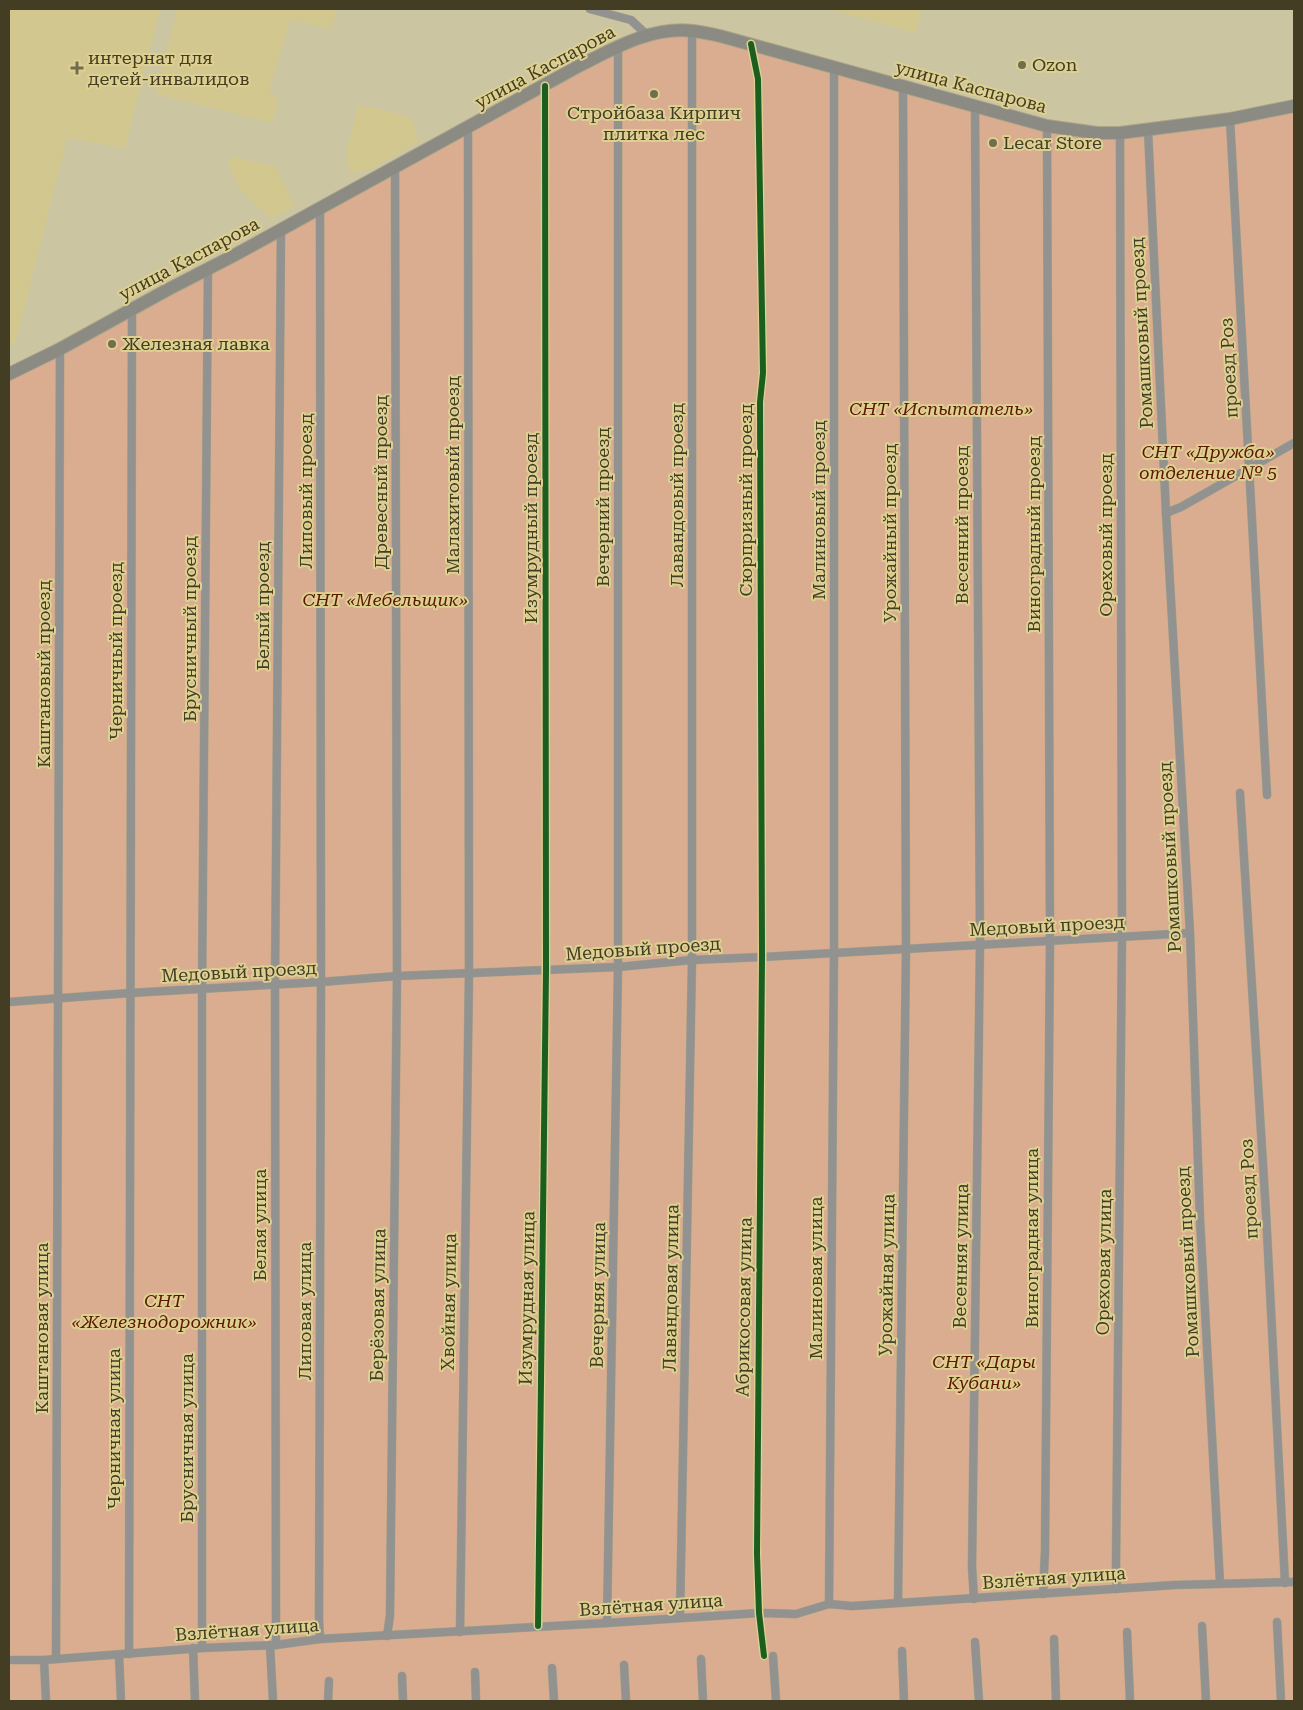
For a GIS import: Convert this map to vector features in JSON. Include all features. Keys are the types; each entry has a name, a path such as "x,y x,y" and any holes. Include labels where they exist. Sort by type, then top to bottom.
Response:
{"main road":[{"name":"улица Каспарова","path":"9,374 60,349 320,209 618,46 647,35 679,30 692,31 751,44 1047,126 1097,133 1120,133 1230,119 1294,106"}],"street":[{"path":"590,9 631,20 647,35"},
{"name":"Лавандовый проезд","path":"692,31 692,960"},
{"name":"Сюрпризный проезд","path":"751,44 758,79 763,373 760,402 762,958"},
{"name":"Вечерний проезд","path":"618,46 618,967"},
{"name":"Малиновый проезд","path":"834,68 834,952"},
{"name":"Изумрудный проезд","path":"545,86 546,970"},
{"name":"Урожайный проезд","path":"903,87 906,949"},
{"name":"Весенний проезд","path":"975,106 980,944"},
{"name":"проезд Роз","path":"1230,119 1267,795"},
{"name":"Виноградный проезд","path":"1047,126 1050,942"},
{"name":"Малахитовый проезд","path":"468,127 469,973"},
{"name":"Ромашковый проезд","path":"1148,130 1166,513 1190,933 1200,1220 1220,1583"},
{"name":"Ореховый проезд","path":"1120,133 1122,936"},
{"name":"Древесный проезд","path":"395,168 397,976"},
{"name":"Липовый проезд","path":"320,209 322,982"},
{"name":"Белый проезд","path":"275,984 281,229"},
{"name":"Брусничный проезд","path":"202,989 208,269"},
{"name":"Черничный проезд","path":"130,993 132,309"},
{"name":"Каштановый проезд","path":"58,998 60,349"},
{"path":"1166,513 1181,507 1294,443"},
{"name":"проезд Роз","path":"1240,793 1268,1252 1285,1583"},
{"name":"Медовый проезд","path":"9,1002 397,976 618,967 692,960 762,958 834,952 1050,942 1190,933"},
{"name":"Ореховая улица","path":"1117,1589 1122,936"},
{"name":"Виноградная улица","path":"1043,1594 1050,942"},
{"name":"Весенняя улица","path":"974,1599 972,1567 980,944"},
{"name":"Урожайная улица","path":"898,1602 906,949"},
{"name":"Малиновая улица","path":"829,1604 834,952"},
{"name":"Абрикосовая улица","path":"762,958 757,1554 759,1612 764,1656"},
{"name":"Лавандовая улица","path":"680,1617 692,960"},
{"name":"Вечерняя улица","path":"607,1623 618,967"},
{"name":"Изумрудная улица","path":"538,1626 546,970"},
{"name":"Хвойная улица","path":"460,1632 469,973"},
{"name":"Берёзовая улица","path":"388,1636 390,1615 397,976"},
{"name":"Липовая улица","path":"320,1639 322,982"},
{"name":"Белая улица","path":"273,1701 275,984"},
{"name":"Брусничная улица","path":"202,989 202,1648"},
{"name":"Черничная улица","path":"129,1654 130,993"},
{"name":"Каштановая улица","path":"56,1659 58,998"},
{"name":"Взлётная улица","path":"9,1660 44,1660 193,1648 273,1645 320,1639 607,1623 759,1612 796,1614 829,1604 852,1606 1220,1583 1294,1582"},
{"path":"1277,1622 1281,1701"},
{"path":"1202,1626 1206,1701"},
{"path":"1127,1632 1130,1701"},
{"path":"1054,1638 1056,1701"},
{"path":"976,1642 979,1701"},
{"path":"193,1648 195,1701"},
{"path":"902,1651 904,1701"},
{"path":"119,1655 121,1701"},
{"path":"774,1656 776,1701"},
{"path":"701,1659 703,1701"},
{"path":"44,1660 46,1701"},
{"path":"624,1665 626,1701"},
{"path":"552,1668 554,1701"},
{"path":"475,1672 476,1701"},
{"path":"402,1676 403,1701"},
{"path":"328,1701 330,1681"}],"shaded area":[{"name":"интернат для детей-инвалидов","path":"9,9 160,9 125,148 67,138 15,345 9,344"},
{"path":"177,9 337,9 332,29 290,20 269,91 277,98 277,109 272,121 265,121 156,94"},
{"path":"828,9 922,9 916,33"},
{"path":"358,105 396,113 413,119 418,142 371,169 350,173 346,155"},
{"path":"229,156 276,167 295,206 270,219 239,188 230,169"}],"green space":[{"path":"679,31 1097,133 1294,106 1294,1701 9,1701 9,374 618,46"}],"cycle path":[{"path":"751,44 758,79 763,373 760,402 762,957 757,1554 759,1613 764,1656"},
{"path":"538,1626 546,970 545,86"}],"place":[{"name":"Ozon","path":"1022,65"},
{"name":"интернат для детей-инвалидов","path":"77,68"},
{"name":"Стройбаза Кирпич плитка лес","path":"654,94"},
{"name":"Lecar Store","path":"993,143"},
{"name":"Железная лавка","path":"112,344"}],"park label":[{"name":"СНТ «Испытатель»","path":"941,409"},
{"name":"СНТ «Дружба» отделение № 5","path":"1208,462"},
{"name":"СНТ «Мебельщик»","path":"385,600"},
{"name":"СНТ «Железнодорожник»","path":"164,1311"},
{"name":"СНТ «Дары Кубани»","path":"984,1372"}]}
